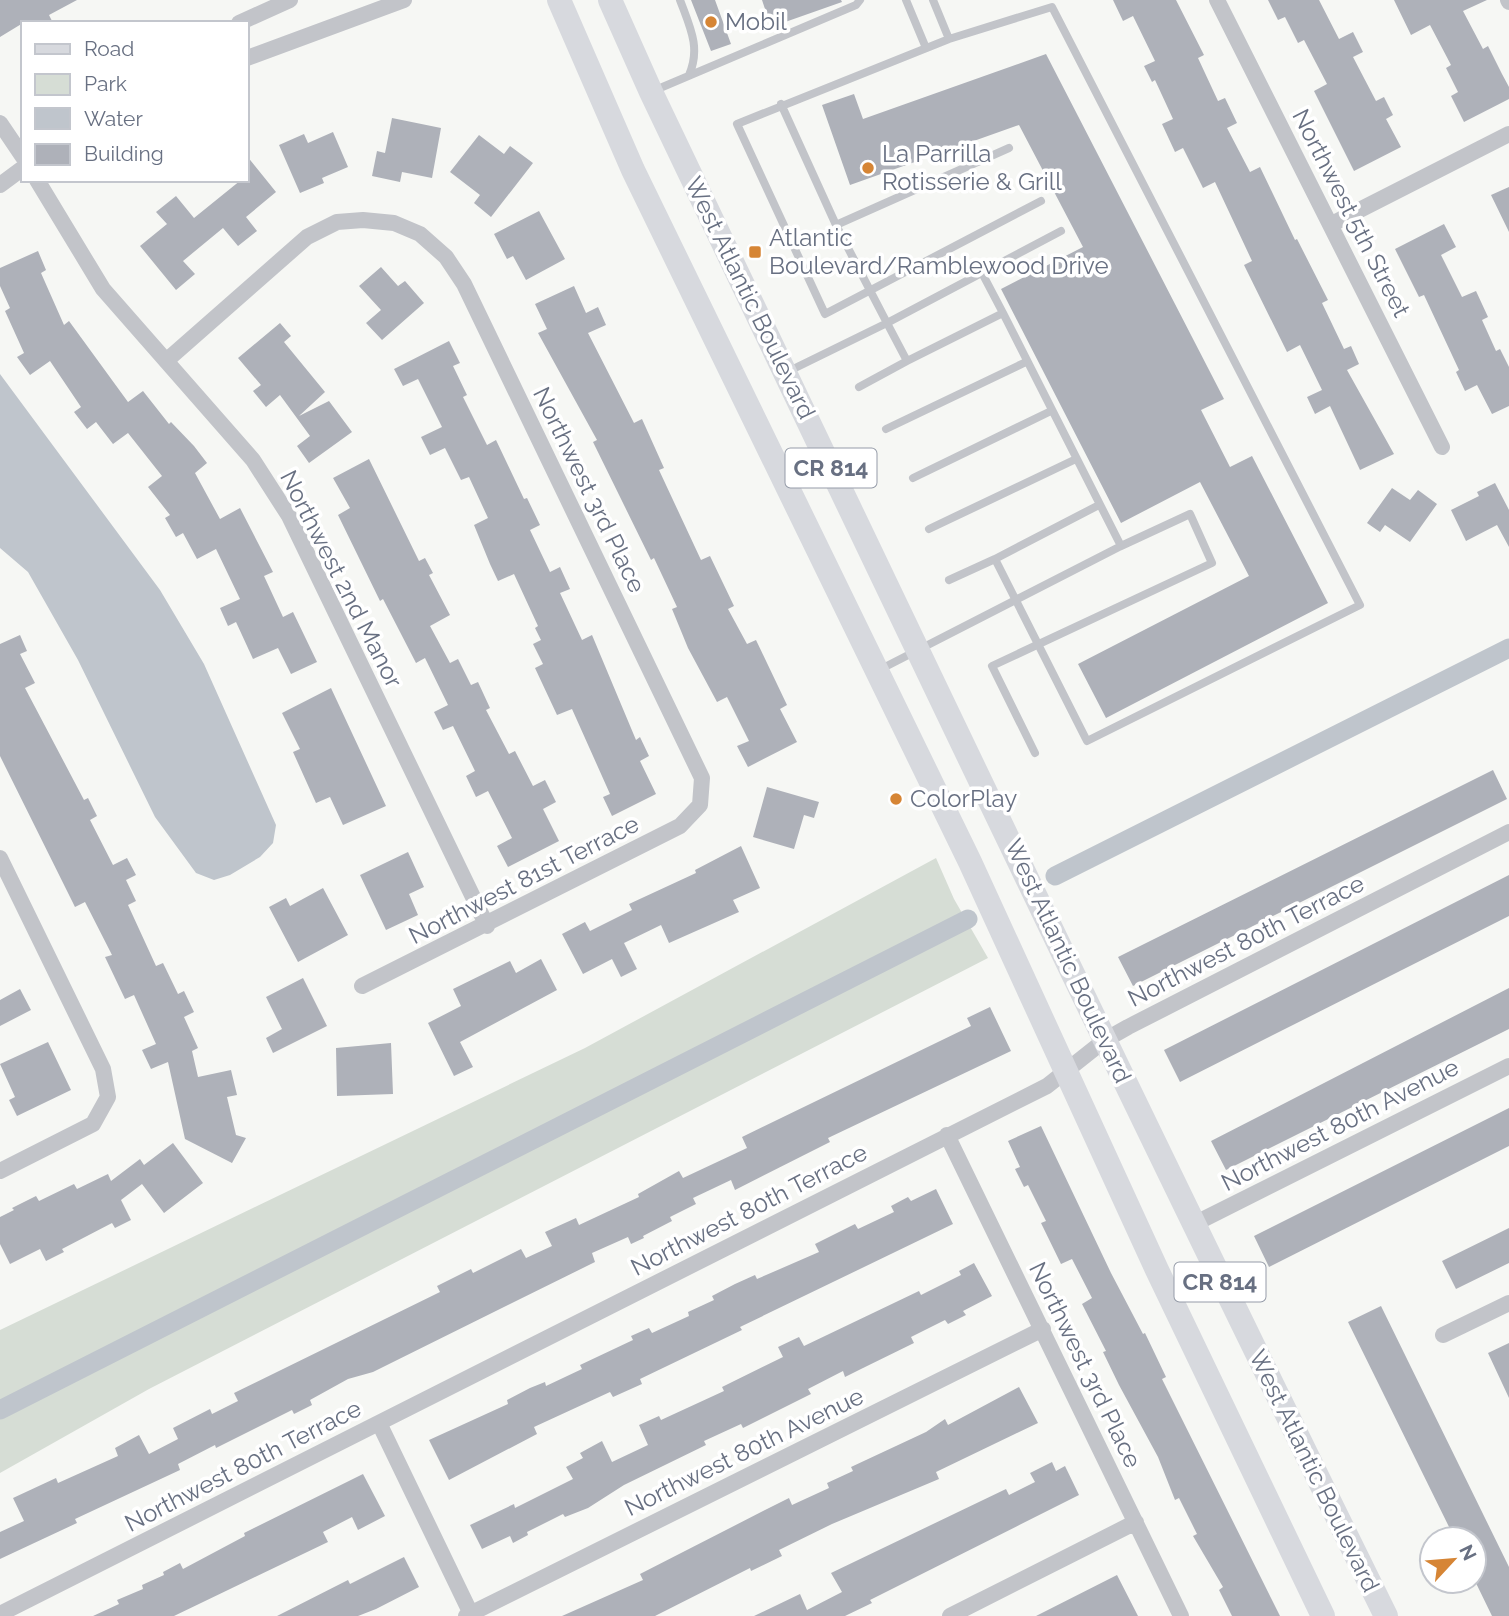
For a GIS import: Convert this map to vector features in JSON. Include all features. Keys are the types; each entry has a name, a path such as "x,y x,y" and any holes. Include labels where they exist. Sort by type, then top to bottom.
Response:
{"main road":[{"name":"West Atlantic Boulevard","path":"559,0 633,170 970,862 1323,1616"},
{"name":"West Atlantic Boulevard","path":"610,0 651,92 1061,944 1192,1225 1386,1616"}],"street":[{"path":"243,21 290,0"},
{"path":"248,58 404,0"},
{"name":"Northwest 5th Street","path":"1217,0 1442,447"},
{"path":"0,123 21,155"},
{"path":"1332,224 1509,134"},
{"path":"0,185 21,169"},
{"name":"Northwest 2nd Manor","path":"38,182 103,289 253,460 289,516 487,926"},
{"name":"Northwest 3rd Place","path":"166,361 307,237 337,222 363,220 394,223 420,234 437,249 464,285 702,778 700,805"},
{"name":"Northwest 81st Terrace","path":"362,986 487,926 680,826 700,805"},
{"name":"Northwest 80th Terrace","path":"0,1614 1047,1086 1105,1040 1509,832"},
{"path":"0,858 103,1069 108,1097 93,1124 0,1171"},
{"name":"Northwest 80th Avenue","path":"1192,1225 1509,1066"},
{"name":"Northwest 3rd Place","path":"947,1135 1181,1616"},
{"path":"1443,1335 1509,1303"},
{"name":"Northwest 80th Avenue","path":"469,1615 1043,1329"},
{"path":"379,1423 469,1615"},
{"path":"950,1616 1136,1522"}],"lane":[{"path":"680,0 694,39 696,58 689,75"},
{"path":"651,92 856,5 860,0"},
{"path":"906,0 926,48"},
{"path":"933,0 948,39"},
{"path":"995,559 1041,645 1087,741 1360,605 1052,7 948,39 781,104 737,124 825,314 1041,201"},
{"path":"781,104 836,225 907,361"},
{"path":"836,225 1009,148"},
{"path":"785,373 887,323 1060,231"},
{"path":"982,273 1121,546"},
{"path":"859,387 1003,313"},
{"path":"886,429 1026,362"},
{"path":"913,478 1051,411"},
{"path":"929,529 1076,459"},
{"path":"949,580 1100,505"},
{"path":"876,671 919,651 1015,598 1190,514 1212,563 992,666 1035,753"}],"green space":[{"path":"936,858 954,899 988,958 149,1389 0,1473 0,1330 585,1048"}],"water":[{"path":"0,374 160,590 204,664 276,825 273,843 260,857 230,875 214,880 196,873 155,817 78,660 28,572 0,548"}],"building":[{"path":"0,0 77,0 49,15 52,21 21,21 21,24 0,37"},
{"name":"Mobil","path":"691,0 715,0 731,44 711,51"},
{"path":"762,0 841,0 842,2 771,27"},
{"path":"1113,0 1176,0 1204,55 1198,58 1218,101 1225,98 1237,123 1227,128 1250,172 1260,167 1295,240 1297,239 1328,300 1322,303 1344,349 1351,346 1359,364 1347,370 1394,454 1360,470 1330,406 1315,414 1307,397 1322,390 1300,345 1287,352 1244,265 1252,261 1215,182 1203,188 1183,148 1175,152 1162,124 1173,119 1155,80 1152,82 1144,66 1155,61 1133,16 1123,21"},
{"path":"1268,0 1319,0 1339,39 1353,32 1363,52 1353,57 1376,101 1384,97 1393,115 1386,119 1401,147 1354,171 1314,91 1327,84 1304,40 1298,43 1285,17 1278,20"},
{"path":"1394,0 1487,0 1463,11 1483,49 1488,46 1509,87 1509,99 1464,122 1451,96 1458,92 1446,68 1451,65 1430,25 1411,35"},
{"path":"1046,54 1224,399 1201,410 1230,467 1252,456 1328,603 1106,718 1078,664 1249,576 1200,482 1121,523 1001,289 1083,247 1019,125 850,185 822,105 854,94 863,119"},
{"path":"392,118 441,128 432,178 402,172 400,182 372,176 377,151 385,153"},
{"path":"333,132 348,167 322,178 324,183 300,193 279,145 304,134 308,143"},
{"path":"479,135 504,154 510,146 533,163 491,217 474,203 480,195 450,172"},
{"path":"248,157 276,192 246,217 257,231 238,246 223,228 183,261 195,274 176,290 140,246 167,224 156,212 176,196 194,218 239,182 248,182"},
{"path":"1509,187 1509,232 1491,195"},
{"path":"539,211 565,259 526,280 513,256 507,259 494,234"},
{"path":"1444,224 1456,247 1441,255 1462,297 1476,291 1488,317 1482,320 1496,351 1500,349 1509,367 1509,406 1492,414 1477,385 1465,391 1456,372 1459,370 1424,295 1419,297 1395,249"},
{"path":"38,251 46,270 41,273 64,325 69,321 128,402 143,391 169,424 171,422 194,446 207,463 195,473 220,519 240,508 273,572 264,576 283,617 293,612 317,662 291,674 278,648 253,659 236,622 228,626 220,608 240,599 216,549 197,559 183,533 176,537 165,518 170,515 148,487 162,476 128,433 113,444 96,422 87,429 74,412 81,407 50,361 30,375 17,357 24,353 5,311 10,308 0,286 0,268"},
{"path":"381,267 398,286 405,281 424,303 382,340 366,323 381,310 359,286"},
{"path":"574,286 586,313 598,307 606,325 588,333 634,423 642,419 664,468 659,470 701,560 710,556 734,606 728,609 747,644 756,640 787,705 780,709 797,742 748,767 737,746 749,741 727,697 717,702 688,648 672,609 677,607 654,558 651,560 593,442 597,440 538,333 547,329 535,304"},
{"path":"280,323 291,336 284,342 325,392 299,416 329,401 352,432 309,463 297,446 310,436 280,395 266,407 253,391 261,385 238,358"},
{"path":"449,341 460,363 453,366 467,395 463,397 487,445 496,440 524,499 527,498 540,525 530,530 550,572 560,567 570,589 560,593 582,640 592,635 636,740 640,737 649,756 640,761 656,794 612,816 603,797 610,794 572,709 557,715 535,668 543,664 533,644 541,640 535,628 538,626 514,574 498,581 490,564 474,525 488,518 469,477 461,480 445,448 430,455 421,437 442,427 418,379 403,386 394,369"},
{"path":"369,459 419,561 425,558 433,573 429,575 450,615 430,626 450,663 458,659 471,685 478,682 490,708 486,710 509,754 515,751 533,786 545,780 556,802 543,809 559,841 508,867 497,846 512,838 488,791 476,797 466,776 475,771 453,726 443,730 434,712 448,705 425,658 416,663 383,599 380,601 338,515 350,508 333,478"},
{"path":"1495,483 1509,510 1509,547 1497,525 1466,541 1451,510 1479,496 1477,492"},
{"path":"1392,488 1410,500 1418,490 1437,504 1410,542 1385,525 1380,532 1367,523"},
{"path":"20,635 27,651 20,654 35,683 25,688 84,800 88,798 97,816 90,820 113,865 127,858 136,875 126,880 136,901 128,905 156,966 163,963 178,994 184,991 194,1012 184,1017 198,1048 192,1051 198,1077 231,1070 237,1095 227,1097 236,1135 246,1138 232,1163 185,1139 168,1062 151,1069 142,1050 156,1044 134,995 125,999 105,957 112,955 85,902 75,907 0,756 0,644"},
{"path":"331,688 386,806 343,825 330,797 316,803 293,752 300,749 282,713"},
{"path":"1493,770 1507,799 1133,986 1118,957"},
{"path":"767,787 819,802 814,818 804,815 794,849 753,837"},
{"path":"741,846 760,888 733,900 739,912 669,943 661,925 624,943 637,969 621,977 612,959 583,974 562,934 585,922 590,931 632,910 629,904 696,873 695,870"},
{"path":"408,852 424,887 409,894 418,915 386,930 360,875"},
{"path":"1509,875 1509,916 1180,1082 1164,1050"},
{"path":"323,888 348,935 298,962 269,907 286,898 290,906"},
{"path":"541,959 557,990 460,1042 473,1067 454,1076 428,1023 461,1006 453,989 510,961 516,973"},
{"path":"303,978 327,1026 273,1053 266,1038 282,1029 266,997"},
{"path":"1509,988 1509,1029 1226,1170 1211,1141"},
{"path":"20,989 31,1010 0,1026 0,1000"},
{"path":"990,1007 1011,1051 828,1138 830,1142 735,1190 731,1180 693,1198 696,1204 670,1217 672,1221 643,1236 644,1238 631,1244 628,1237 592,1253 595,1262 373,1372 348,1379 310,1400 312,1405 294,1414 292,1410 216,1448 215,1445 178,1464 180,1470 75,1519 77,1523 0,1559 0,1532 24,1521 13,1498 56,1478 58,1483 118,1456 115,1448 139,1435 149,1454 178,1439 173,1428 210,1409 212,1414 238,1401 234,1393 440,1292 437,1286 471,1269 473,1273 521,1249 526,1258 552,1246 545,1232 576,1218 579,1225 639,1197 638,1194 679,1171 683,1178 747,1148 742,1137 971,1026 967,1018"},
{"path":"48,1042 71,1090 17,1116 9,1100 15,1097 0,1064"},
{"path":"391,1043 393,1094 337,1096 336,1048"},
{"path":"1509,1108 1509,1146 1269,1267 1254,1236"},
{"path":"1041,1126 1111,1273 1143,1334 1145,1333 1166,1377 1162,1379 1280,1616 1232,1616 1219,1590 1223,1587 1193,1536 1197,1534 1179,1498 1175,1500 1158,1457 1119,1385 1103,1352 1106,1351 1082,1304 1092,1298 1072,1259 1061,1264 1041,1223 1046,1221 1028,1185 1024,1187 1015,1169 1020,1167 1008,1141"},
{"path":"173,1143 203,1183 164,1213 142,1184 121,1200 131,1220 115,1228 112,1223 62,1249 64,1252 46,1261 40,1249 10,1264 0,1244 0,1217 14,1210 12,1208 36,1196 39,1201 74,1184 77,1189 108,1174 111,1181 140,1159 144,1165"},
{"path":"936,1189 953,1224 740,1327 742,1330 640,1379 642,1384 613,1397 610,1392 534,1427 537,1434 449,1480 429,1440 508,1404 507,1400 530,1388 545,1382 546,1386 582,1369 580,1365 633,1340 631,1336 649,1328 652,1333 689,1316 688,1312 714,1300 712,1296 735,1284 755,1275 757,1279 819,1252 815,1244 855,1224 858,1229 894,1212 891,1206 908,1197 911,1201"},
{"path":"1509,1228 1509,1263 1456,1289 1442,1261"},
{"path":"974,1263 992,1296 963,1311 966,1315 948,1324 945,1320 911,1337 914,1343 845,1377 843,1371 808,1389 811,1394 743,1428 741,1424 704,1441 706,1445 624,1485 588,1508 565,1517 563,1514 527,1532 528,1535 513,1543 510,1536 482,1549 470,1525 514,1504 515,1508 573,1479 566,1467 583,1458 580,1453 602,1441 612,1462 648,1445 639,1425 659,1416 661,1420 724,1391 722,1387 783,1357 778,1347 799,1337 804,1346 919,1291 921,1295 961,1275 959,1271"},
{"path":"1381,1306 1509,1567 1509,1616 1492,1616 1482,1595 1488,1595 1488,1525 1448,1525 1348,1322"},
{"path":"1509,1343 1509,1398 1488,1353"},
{"path":"1019,1387 1038,1423 936,1472 939,1479 832,1524 779,1550 782,1556 751,1571 750,1568 655,1616 562,1616 643,1580 640,1574 789,1498 792,1505 829,1488 827,1483 853,1471 851,1467 926,1432 945,1419 948,1425"},
{"path":"1052,1462 1056,1471 1065,1466 1079,1495 870,1600 872,1603 845,1616 754,1616 800,1594 807,1610 842,1592 831,1573 1006,1489 1009,1495 1035,1482 1030,1473"},
{"path":"363,1474 385,1516 358,1530 352,1517 323,1532 328,1542 174,1616 93,1616 119,1604 117,1600 143,1589 142,1585 164,1575 163,1572 180,1563 183,1569 245,1536 244,1533"},
{"path":"404,1557 419,1587 376,1609 358,1616 277,1616 348,1580 350,1584"},
{"path":"1117,1575 1138,1616 1036,1616"}],"waterway":[{"path":"1055,876 1509,648"},
{"path":"0,1410 968,919"}],"place":[{"name":"Mobil","path":"711,22"},
{"name":"La Parrilla Rotisserie & Grill","path":"868,168"},
{"name":"Atlantic Boulevard/Ramblewood Drive","path":"755,252"},
{"name":"ColorPlay","path":"896,799"}]}
